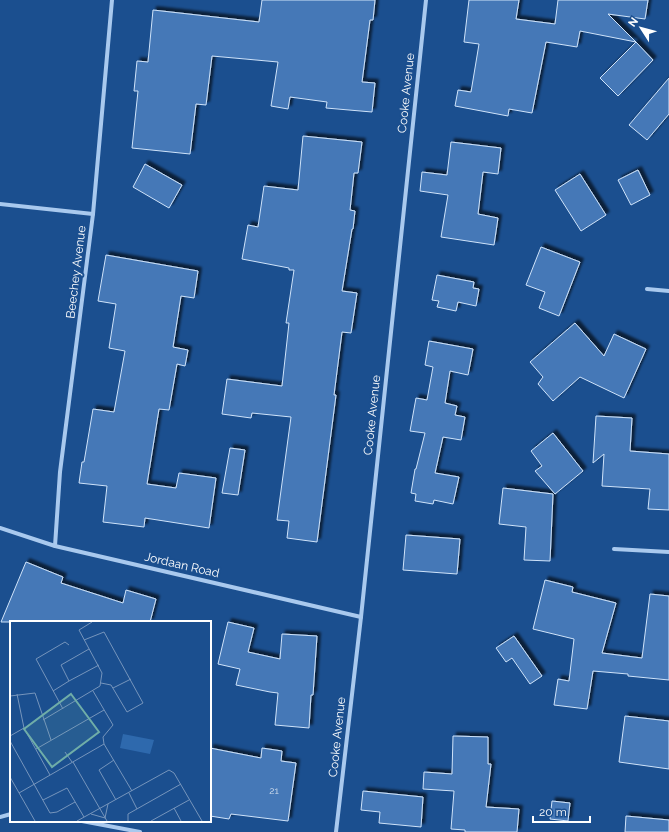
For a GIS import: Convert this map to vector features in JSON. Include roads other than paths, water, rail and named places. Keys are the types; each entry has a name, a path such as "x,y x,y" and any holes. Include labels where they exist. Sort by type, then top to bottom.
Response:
{"street":[{"name":"Beechey Avenue","path":"55,546 60,472 93,214 112,0"},
{"name":"Cooke Avenue","path":"336,832 361,617 426,0"},
{"path":"0,204 93,214"},
{"path":"647,289 669,291"},
{"name":"Jordaan Road","path":"0,528 55,546 361,617"},
{"path":"614,549 669,552"},
{"path":"0,817 10,814"},
{"path":"87,822 140,832"}]}
